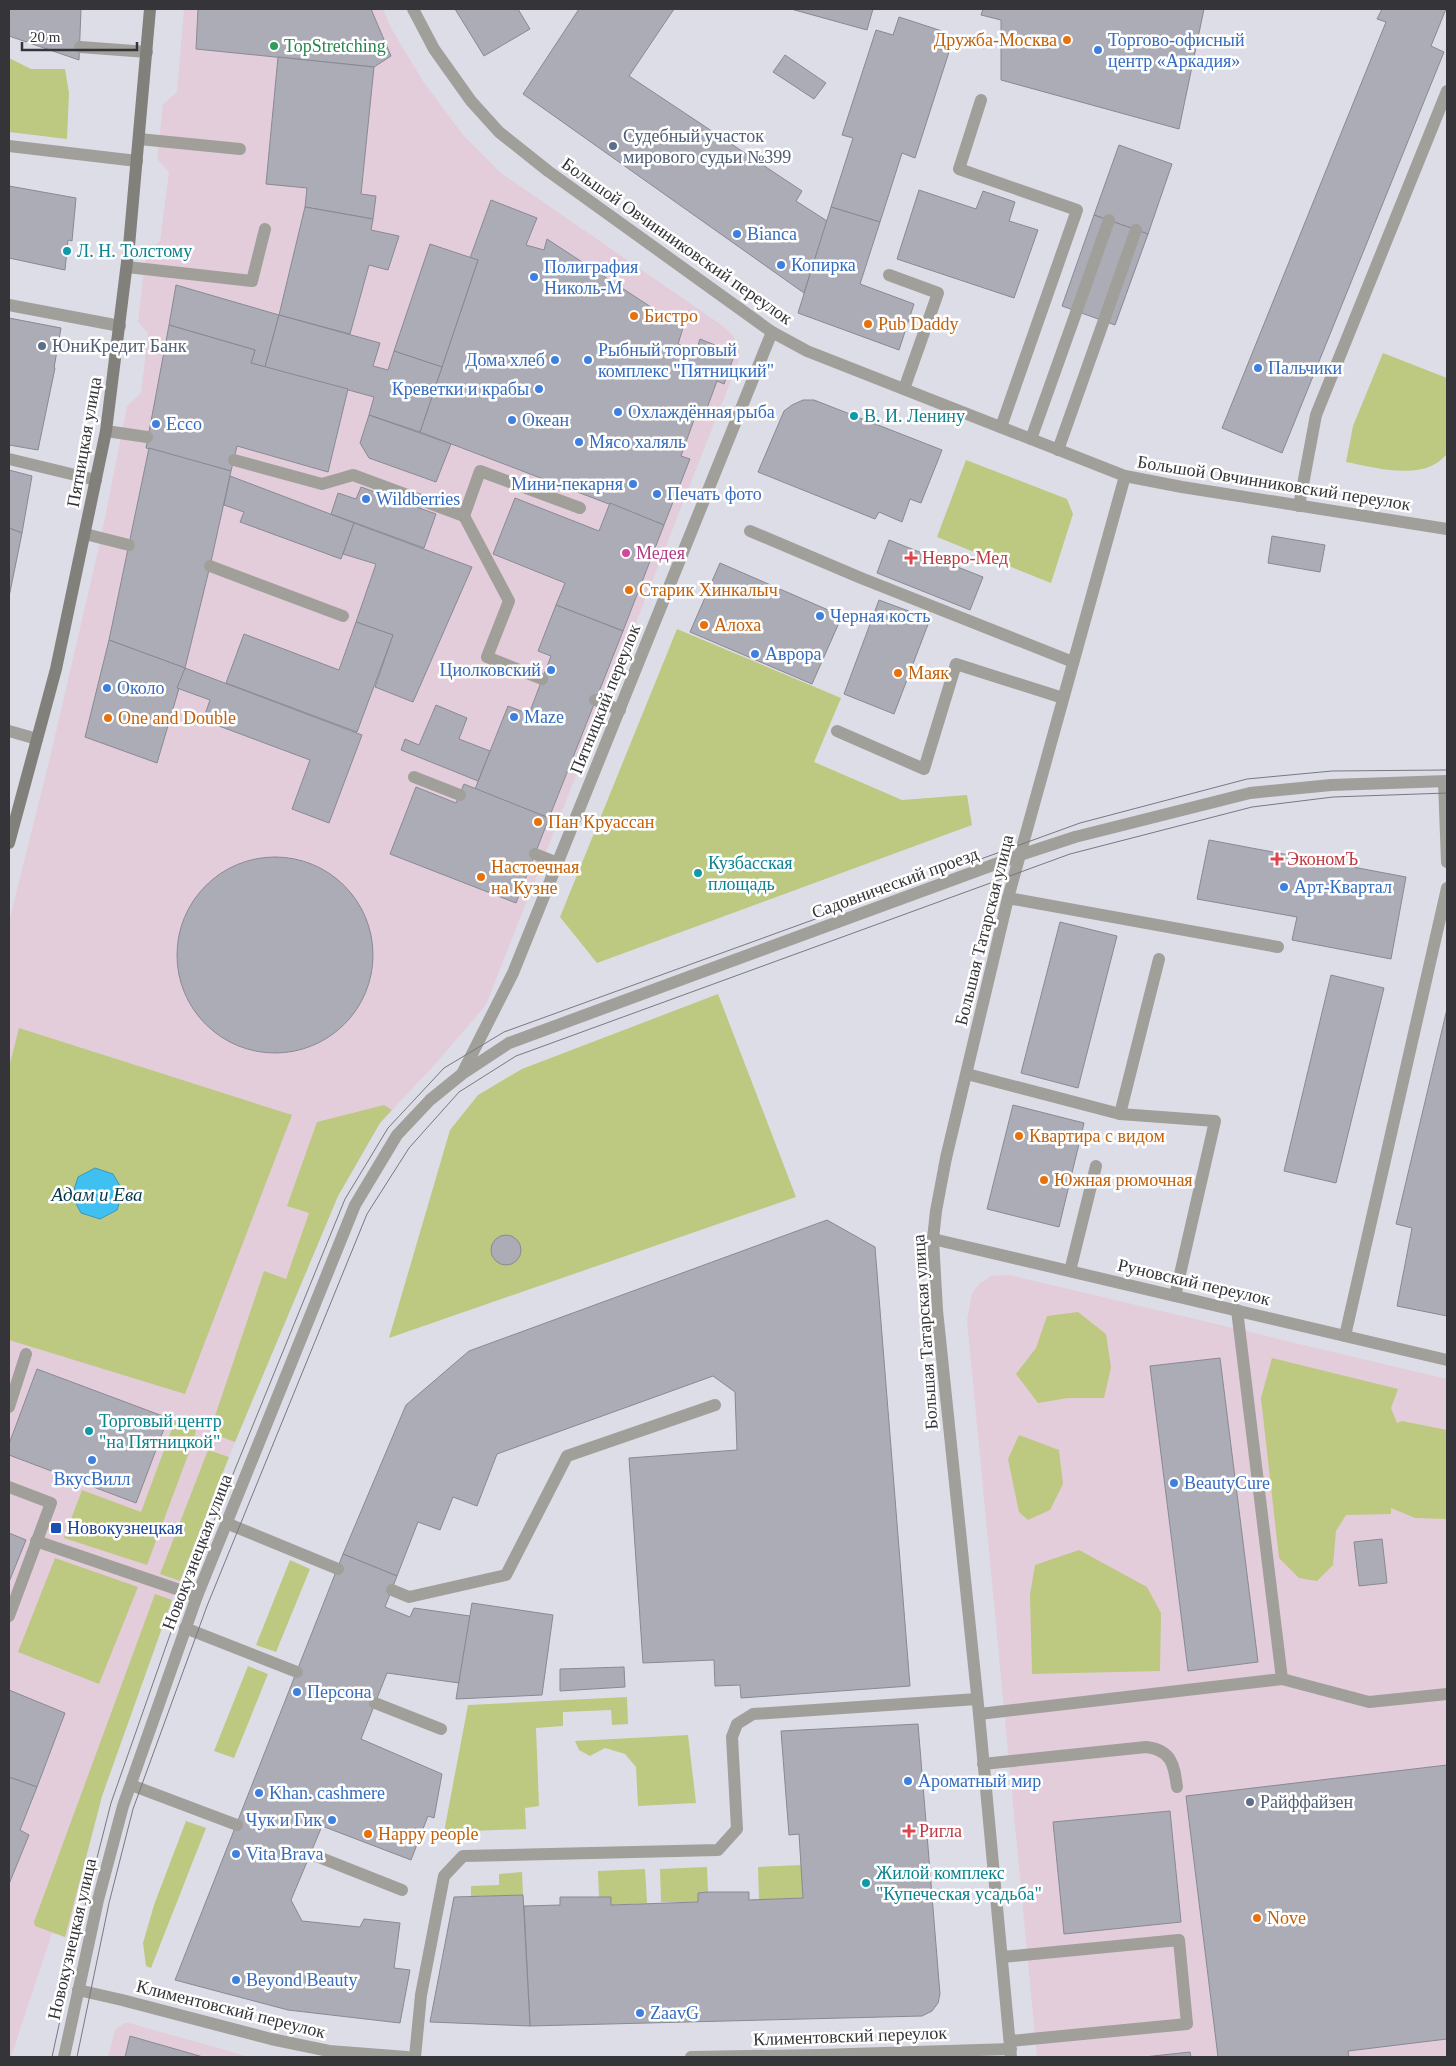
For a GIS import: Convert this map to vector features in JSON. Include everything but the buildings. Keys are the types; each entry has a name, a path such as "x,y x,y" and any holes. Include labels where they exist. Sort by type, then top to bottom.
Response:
{"street":[{"name":"Пятницкая улица","path":"9,843 56,669 106,431 127,267 150,9"},
{"name":"Большой Овчинниковский переулок","path":"413,9 434,49 471,101 499,132 548,171 772,332 808,351 1125,476 1182,487 1447,529"},
{"path":"80,47 147,52"},
{"path":"1299,506 1316,416 1447,91"},
{"path":"981,100 959,169 1077,210 1001,427"},
{"path":"139,139 240,149"},
{"path":"9,146 137,161"},
{"path":"1031,439 1109,220"},
{"path":"127,267 252,281 265,229"},
{"path":"1058,450 1136,230"},
{"path":"889,275 938,293 904,389"},
{"path":"9,305 120,326"},
{"name":"Пятницкий переулок","path":"462,1074 513,973 772,332"},
{"path":"106,431 147,437"},
{"path":"9,459 96,480"},
{"path":"234,460 322,484 353,475 464,516 509,602 487,658 542,679"},
{"path":"464,516 480,471 580,508"},
{"name":"Большая Татарская улица","path":"1011,2049 979,1714 937,1310 933,1239 940,1187 1008,898 1125,476"},
{"path":"750,531 861,578 1073,662"},
{"path":"85,534 129,545"},
{"path":"210,566 343,616"},
{"path":"837,731 924,769 956,664 1063,698"},
{"path":"596,700 620,710"},
{"path":"9,730 37,739"},
{"path":"414,777 460,795"},
{"path":"1446,782 1447,862"},
{"name":"Садовнический проезд","path":"462,1074 509,1043 1020,855 1075,837 1250,793 1331,784 1446,782"},
{"path":"536,854 558,863"},
{"path":"1345,1336 1447,888"},
{"path":"1008,898 1278,947"},
{"path":"1120,1114 1159,960"},
{"name":"Новокузнецкая улица","path":"64,2057 98,1900 130,1785 197,1596 355,1205 397,1135 430,1100 462,1074"},
{"path":"967,1074 1120,1114 1215,1121 1175,1296"},
{"path":"1070,1271 1096,1166"},
{"name":"Руновский переулок","path":"933,1239 1447,1360"},
{"path":"1237,1310 1282,1680"},
{"path":"9,1407 26,1354"},
{"path":"392,1590 410,1597 506,1574 567,1456 715,1405"},
{"path":"9,1487 50,1503 9,1616"},
{"path":"226,1524 338,1569"},
{"path":"36,1541 197,1596"},
{"path":"186,1628 297,1672"},
{"path":"979,1714 1282,1680 1369,1702 1447,1694"},
{"path":"415,2057 421,1995 444,1876 462,1856 718,1850 737,1829 732,1737 737,1724 753,1714 977,1699"},
{"path":"375,1702 441,1729"},
{"path":"983,1764 1146,1747 1156,1748 1165,1753 1172,1761 1177,1787"},
{"path":"130,1785 237,1825"},
{"path":"311,1854 402,1890"},
{"name":"Климентовский переулок","path":"691,2057 820,2056 1011,2049 1187,2024 1179,1940 1002,1958"},
{"name":"Климентовский переулок","path":"78,1990 281,2042 329,2051 406,2057"}],"shaded area":[{"path":"184,9 383,9 391,28 423,81 463,135 501,173 723,326 734,337 739,349 739,360 486,1005 438,1061 380,1123 338,1196 235,1442 172,1600 102,1796 67,1935 65,1937 52,1933 11,2057 9,2057 9,922 48,766 101,538 127,406 141,393 148,333 138,322 146,252 160,241 169,172 157,159 163,104 177,92"},
{"path":"1010,1275 1447,1379 1447,2057 1037,2057 967,1320 972,1293 980,1283 991,1276"},
{"path":"124,2023 250,2057 108,2057 115,2030"}],"green space":[{"path":"9,58 31,69 65,69 69,93 67,139 9,132"},
{"path":"1383,353 1447,378 1447,454 1441,460 1425,468 1403,471 1379,469 1346,462 1353,426"},
{"path":"966,460 1067,499 1073,514 1051,583 937,537"},
{"path":"677,629 841,698 814,762 902,800 967,795 972,825 597,963 560,917"},
{"path":"718,994 796,1197 389,1338 450,1130 478,1095 522,1069"},
{"path":"19,1028 292,1115 185,1394 9,1340 9,1067"},
{"path":"384,1105 392,1110 380,1123 338,1196 235,1442 214,1434 212,1425 264,1271 286,1279 309,1213 287,1206 317,1122"},
{"path":"1078,1312 1106,1334 1111,1367 1104,1398 1068,1398 1038,1403 1016,1374 1036,1348 1047,1316"},
{"path":"1272,1358 1398,1389 1391,1408 1397,1423 1402,1421 1447,1430 1447,1519 1415,1518 1391,1508 1391,1514 1346,1515 1336,1531 1333,1565 1317,1581 1299,1578 1279,1558 1261,1398"},
{"path":"176,1418 197,1425 194,1439 147,1565 64,1538 82,1490 141,1512"},
{"path":"1019,1435 1059,1450 1063,1484 1050,1510 1028,1520 1019,1512 1008,1459"},
{"path":"208,1450 229,1457 180,1581 160,1574"},
{"path":"1079,1550 1147,1587 1161,1613 1160,1671 1032,1674 1030,1595 1035,1565"},
{"path":"55,1558 138,1587 99,1684 18,1652"},
{"path":"290,1560 310,1569 276,1652 256,1645"},
{"path":"155,1594 172,1600 102,1796 65,1937 35,1926 34,1922"},
{"path":"248,1666 268,1674 234,1758 214,1751"},
{"path":"627,1697 628,1724 612,1725 611,1710 563,1712 563,1726 536,1728 539,1806 525,1808 526,1829 444,1832 468,1705"},
{"path":"688,1735 696,1803 638,1806 636,1767 625,1754 605,1748 590,1756 579,1750 575,1741"},
{"path":"186,1821 206,1828 151,1968 146,1966 143,1943 154,1905"},
{"path":"801,1865 803,1898 759,1900 758,1867"},
{"path":"707,1867 708,1892 698,1893 698,1902 661,1902 660,1869"},
{"path":"645,1869 647,1903 611,1905 610,1897 599,1897 598,1871"},
{"path":"522,1872 523,1895 471,1897 471,1886 499,1885 499,1874"}],"water":[{"name":"Адам и Ева","path":"95,1168 113,1174 123,1191 117,1210 100,1219 81,1213 72,1196 78,1177"}],"tram line":[{"path":"52,2057 87,1897 111,1803 185,1592 345,1199 388,1128 444,1068 504,1032 1080,823 1247,779 1332,771 1447,770"},
{"path":"77,2057 109,1903 133,1809 207,1606 367,1214 409,1148 459,1092 516,1056 1070,854 1252,807 1333,797 1447,793"}],"place":[{"name":"Дружба-Москва","path":"1067,40"},
{"name":"TopStretching","path":"274,46"},
{"name":"Торгово-офисный центр «Аркадия»","path":"1098,50"},
{"name":"Судебный участок мирового судьи №399","path":"613,146"},
{"name":"Bianca","path":"737,234"},
{"name":"Л. Н. Толстому","path":"67,251"},
{"name":"Копирка","path":"781,265"},
{"name":"Полиграфия Николь-М","path":"534,277"},
{"name":"Бистро","path":"634,316"},
{"name":"Pub Daddy","path":"868,324"},
{"name":"ЮниКредит Банк","path":"42,346"},
{"name":"Дома хлеб","path":"555,360"},
{"name":"Рыбный торговый комплекс \"Пятницкий\"","path":"588,360"},
{"name":"Пальчики","path":"1258,368"},
{"name":"Креветки и крабы","path":"539,389"},
{"name":"Охлаждённая рыба","path":"618,412"},
{"name":"В. И. Ленину","path":"854,416"},
{"name":"Океан","path":"512,420"},
{"name":"Ecco","path":"156,424"},
{"name":"Мясо халяль","path":"579,442"},
{"name":"Мини-пекарня","path":"633,484"},
{"name":"Печать фото","path":"657,494"},
{"name":"Wildberries","path":"366,499"},
{"name":"Медея","path":"626,553"},
{"name":"Невро-Мед","path":"911,558"},
{"name":"Старик Хинкалыч","path":"629,590"},
{"name":"Черная кость","path":"820,616"},
{"name":"Алоха","path":"704,625"},
{"name":"Аврора","path":"755,654"},
{"name":"Циолковский","path":"551,670"},
{"name":"Маяк","path":"898,673"},
{"name":"Около","path":"107,688"},
{"name":"Maze","path":"514,717"},
{"name":"One and Double","path":"108,718"},
{"name":"Пан Круассан","path":"538,822"},
{"name":"ЭкономЪ","path":"1277,859"},
{"name":"Кузбасская площадь","path":"698,873"},
{"name":"Настоечная на Кузне","path":"481,877"},
{"name":"Арт-Квартал","path":"1284,887"},
{"name":"Квартира с видом","path":"1019,1136"},
{"name":"Южная рюмочная","path":"1044,1180"},
{"name":"Торговый центр \"на Пятницкой\"","path":"89,1431"},
{"name":"ВкусВилл","path":"92,1460"},
{"name":"BeautyCure","path":"1174,1483"},
{"name":"Новокузнецкая","path":"56,1528"},
{"name":"Персона","path":"297,1692"},
{"name":"Ароматный мир","path":"908,1781"},
{"name":"Khan. cashmere","path":"259,1793"},
{"name":"Райффайзен","path":"1250,1802"},
{"name":"Чук и Гик","path":"332,1820"},
{"name":"Ригла","path":"909,1831"},
{"name":"Happy people","path":"368,1834"},
{"name":"Vita Brava","path":"236,1854"},
{"name":"Жилой комплекс \"Купеческая усадьба\"","path":"866,1883"},
{"name":"Nove","path":"1257,1918"},
{"name":"Beyond Beauty","path":"236,1980"},
{"name":"ZaavG","path":"640,2013"}]}
